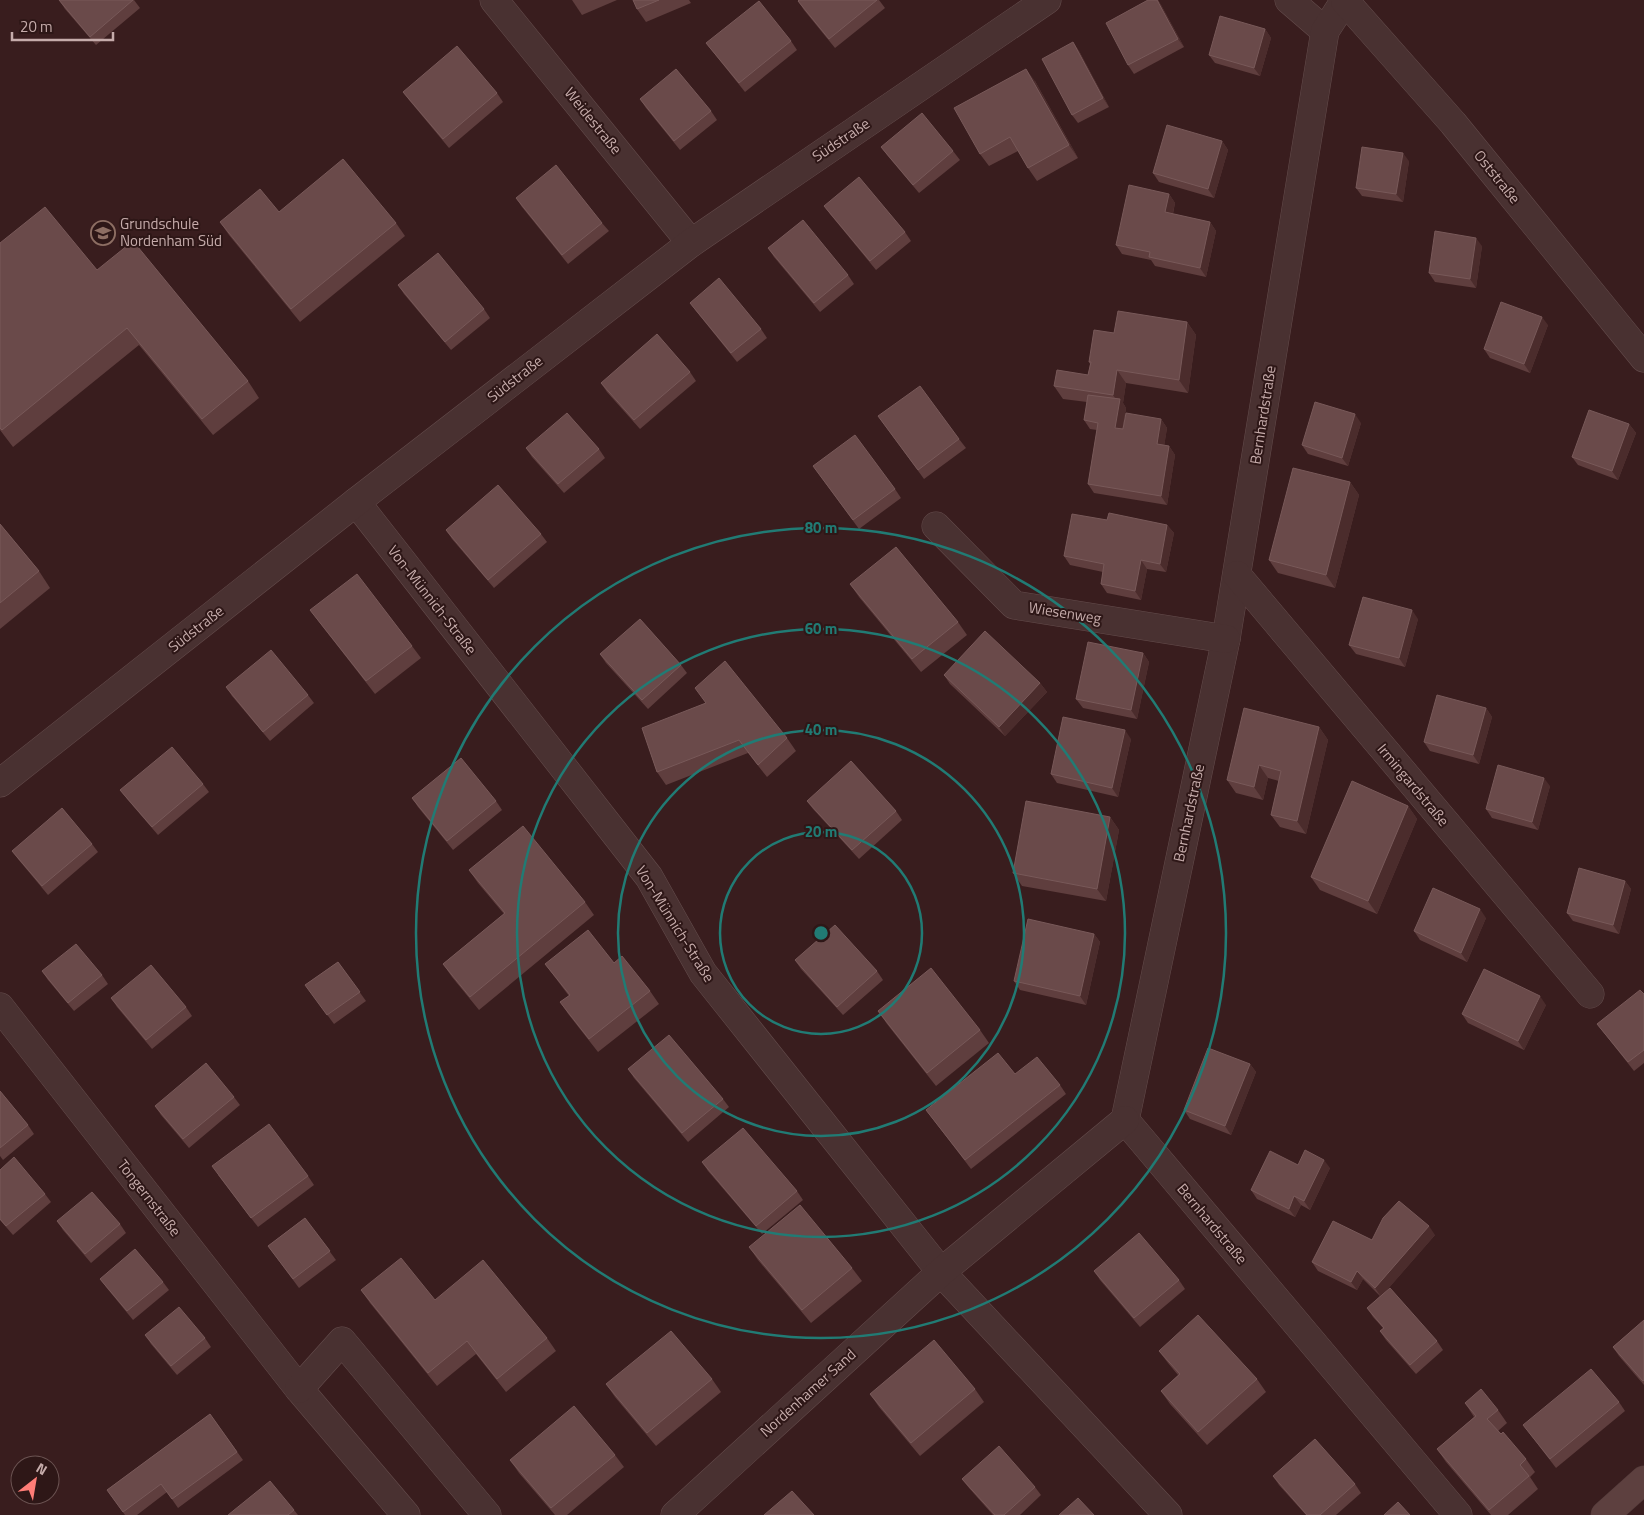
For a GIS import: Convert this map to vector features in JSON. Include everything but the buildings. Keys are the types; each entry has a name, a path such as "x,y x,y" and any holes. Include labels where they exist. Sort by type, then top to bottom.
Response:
{"street":[{"name":"Weidestraße","path":"494,0 691,243"},
{"name":"Südstraße","path":"0,783 356,502 691,243 1047,0"},
{"path":"1289,0 1325,31"},
{"name":"Bernhardstraße","path":"1345,1 1325,31 1226,639 1125,1120 1458,1515"},
{"name":"Oststraße","path":"1345,1 1452,123 1644,358"},
{"name":"Von-Münnich-Straße","path":"356,502 649,877 703,973 941,1272"},
{"name":"Wiesenweg","path":"936,526 1014,605 1226,639"},
{"name":"Irmingardstraße","path":"1237,574 1590,994"},
{"name":"Tongernstraße","path":"0,1007 299,1389 406,1515"},
{"name":"Nordenhamer Sand","path":"675,1515 941,1272 1125,1120"},
{"path":"941,1272 1168,1515"},
{"path":"299,1389 342,1341 487,1515"},
{"path":"1605,1515 1644,1480"}],"place":[{"name":"Grundschule Nordenham Süd","path":"103,233"}]}
